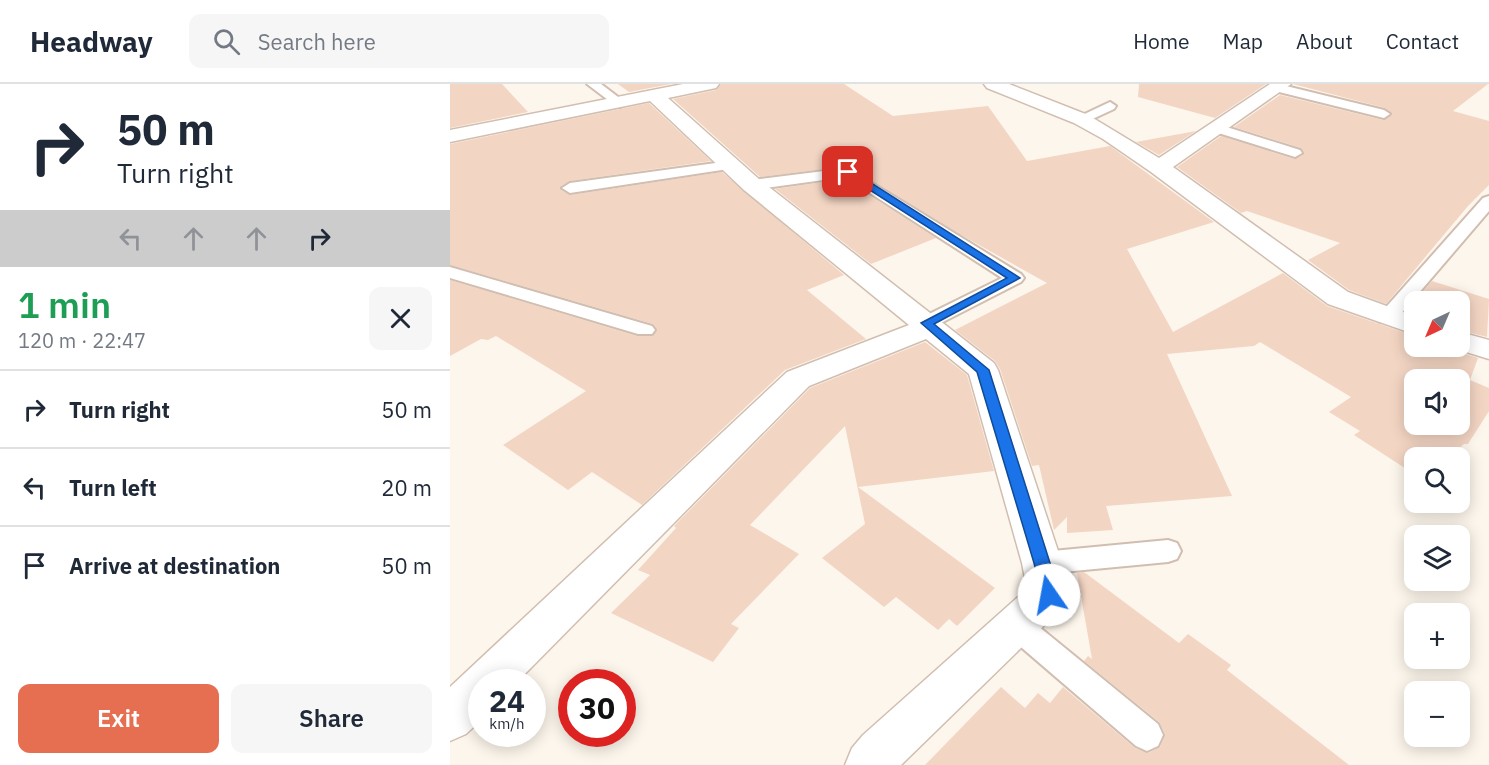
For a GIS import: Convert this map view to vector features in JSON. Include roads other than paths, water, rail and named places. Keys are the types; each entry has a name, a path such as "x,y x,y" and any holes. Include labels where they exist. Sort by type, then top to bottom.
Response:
{"street":[{"path":"450,136 710,84"},
{"path":"993,84 1081,119 1110,135 1159,167 1338,298 1404,323"},
{"path":"1159,167 1278,86"},
{"path":"655,96 741,175 983,370 1042,563 1049,595 880,752 869,765"},
{"path":"500,669 798,379 928,325"},
{"path":"1470,343 1489,350"},
{"path":"450,718 468,701"}],"lane":[{"path":"593,84 620,103"},
{"path":"1278,86 1384,114"},
{"path":"1081,119 1110,106"},
{"path":"1217,128 1295,153"},
{"path":"570,188 741,175 848,172 1015,278 928,325"},
{"path":"1387,318 1489,201"},
{"path":"450,272 645,330"},
{"path":"1042,563 1168,551"},
{"path":"1017,626 1147,735"}]}
